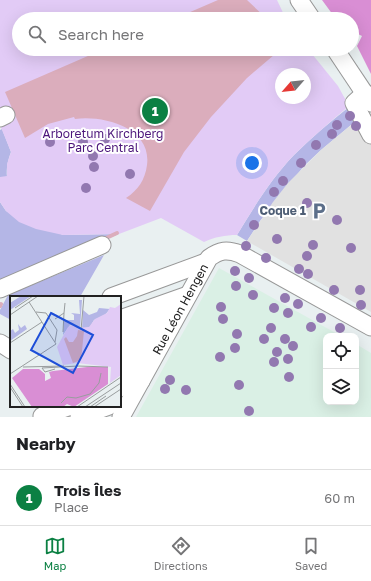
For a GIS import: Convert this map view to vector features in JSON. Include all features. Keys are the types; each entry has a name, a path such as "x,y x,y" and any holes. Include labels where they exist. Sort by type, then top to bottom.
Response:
{"street":[{"path":"299,0 307,12"},
{"path":"340,56 368,98 354,103 369,132"},
{"path":"1,295 102,245"},
{"name":"Rue Léon Hengen","path":"121,405 141,381 207,260 214,254 229,250 240,254 371,327"},
{"path":"114,296 207,260"},
{"path":"121,306 198,278"},
{"path":"121,319 188,295"},
{"path":"121,333 179,311"},
{"path":"121,347 170,328"},
{"path":"121,360 160,346"},
{"path":"121,374 150,363"},
{"path":"42,417 47,407"},
{"path":"42,417 68,407"},
{"path":"79,417 116,407"}],"shaded area":[{"path":"218,0 247,0 260,12 190,12"},
{"path":"322,0 371,0 371,74 359,50 359,42 362,36 359,34 359,12 331,12"},
{"path":"88,56 273,56 247,78 211,117 184,152 150,211 126,198 134,192 140,184 145,175 147,165 147,152 142,142 134,133 112,122 87,118 75,119 74,117 48,124 25,138 5,92"},
{"path":"349,107 357,120 304,166 260,221 247,241 237,235 263,194 286,164 314,136"},
{"name":"Coque 1","path":"357,120 371,144 371,312 247,241 273,202 288,183 321,150"},
{"path":"2,129 11,152 7,177 0,177 0,130"},
{"path":"0,202 6,211 63,235 119,234 0,282"},
{"path":"104,255 81,296 10,296 10,319 0,314 0,310 8,295"},
{"path":"219,268 336,333 323,333 323,405 359,405 359,346 371,353 371,417 136,417"}],"green space":[{"name":"Arboretum Kirchberg Parc Central","path":"0,0 277,0 283,12 12,12 12,56 314,56 338,86 349,106 307,142 286,164 263,194 237,235 228,235 204,242 161,218 119,234 63,235 36,229 19,222 6,211 0,202 0,177 7,176 7,164 11,152 0,125"}],"waterway":[{"path":"102,240 117,233"}],"place":[{"name":"Trois Îles","path":"155,111"},
{"name":"Coque 1","path":"319,211"}]}
